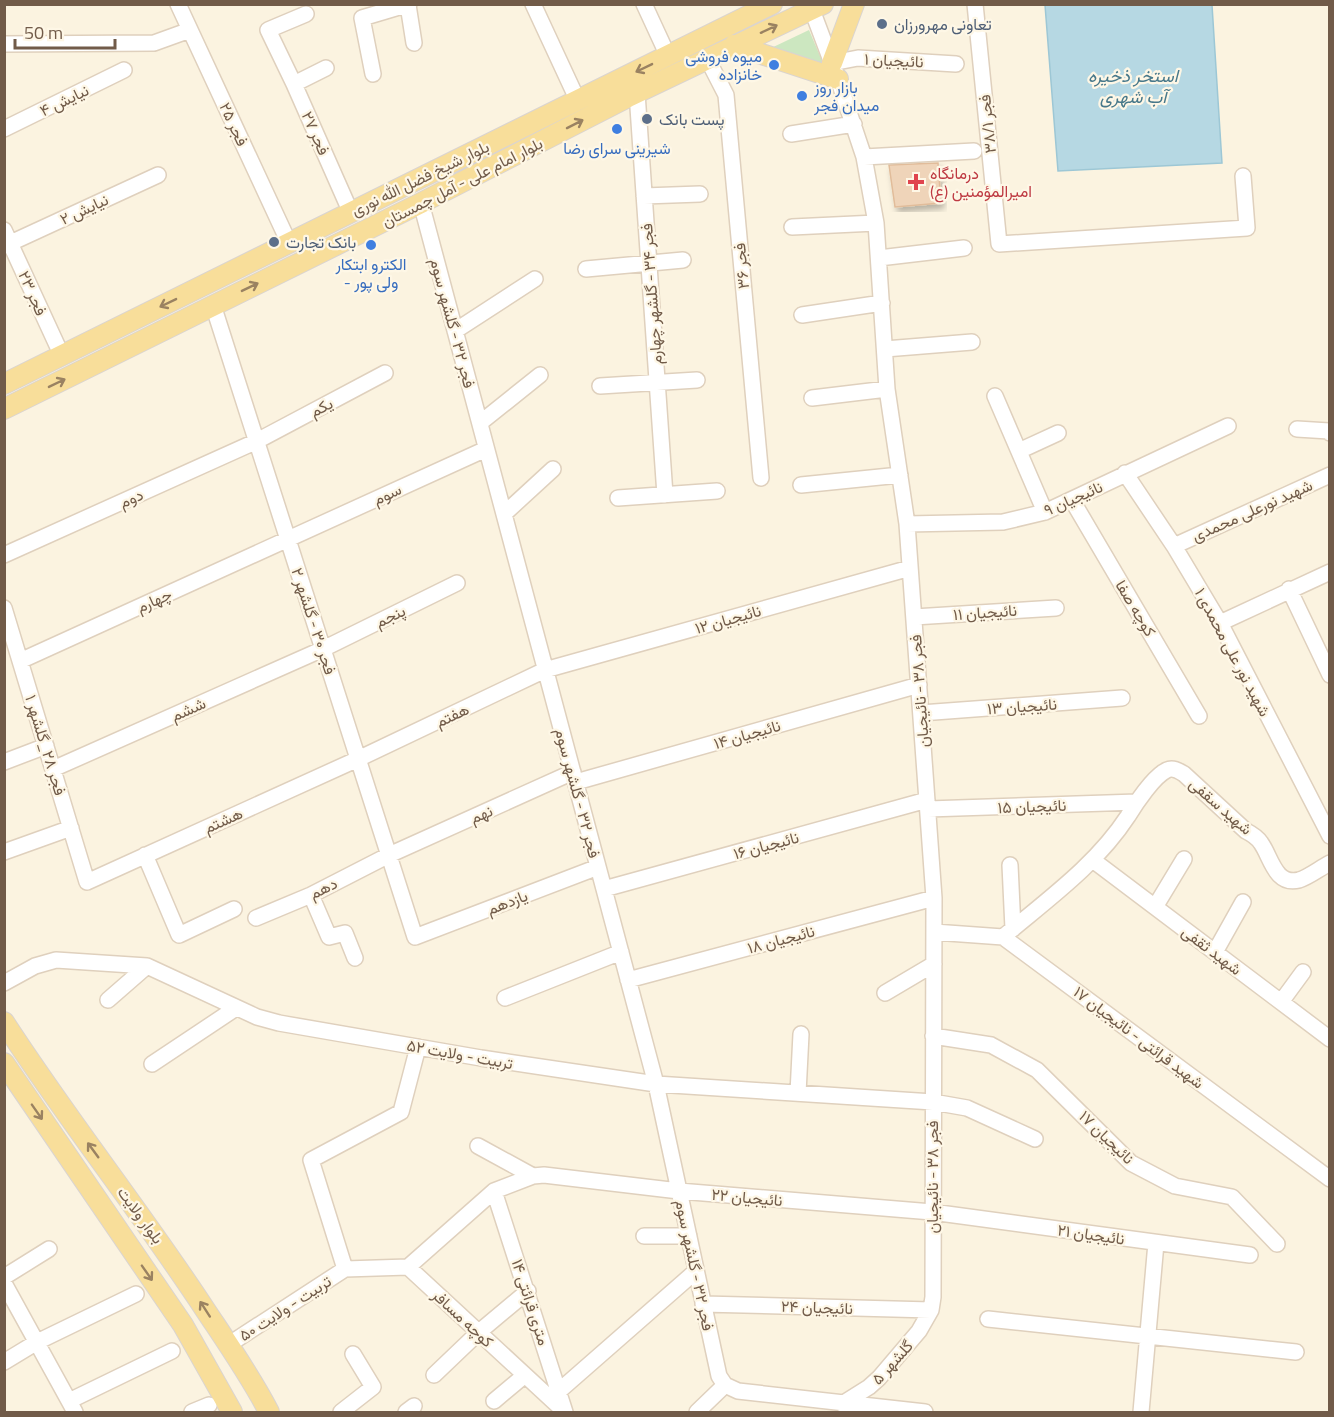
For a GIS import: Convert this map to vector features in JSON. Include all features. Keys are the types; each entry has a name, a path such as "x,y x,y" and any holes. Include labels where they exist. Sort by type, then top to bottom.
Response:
{"main road":[{"path":"734,45 835,71 854,4"},
{"name":"بلوار امام علی - آمل چمستان","path":"4,409 815,6"},
{"name":"بلوار شیخ فضل الله نوری","path":"4,384 764,7"},
{"name":"بلوار ولایت","path":"4,1022 43,1083 161,1243 255,1387 268,1413"},
{"name":"بلوار ولایت","path":"4,1063 183,1325 232,1413"}],"street":[{"name":"فجر ۲۵","path":"178,4 289,243"},
{"path":"533,4 578,101"},
{"path":"644,4 668,56"},
{"name":"فجر ۳۸/۱","path":"975,4 999,244 1247,228 1243,176"},
{"path":"373,74 362,18 408,5 414,43"},
{"name":"فجر ۳۸ - نائیجیان","path":"815,6 864,157 876,223 887,388 907,524 934,898 933,1297 931,1310"},
{"name":"فجر ۲۷","path":"306,14 268,30 351,213"},
{"path":"4,44 154,43 190,30"},
{"name":"فجر ۳۶","path":"707,58 726,95 760,478"},
{"name":"نائیجیان ۱","path":"835,71 858,58 957,64"},
{"path":"294,84 326,68"},
{"name":"نیایش ۴","path":"4,129 124,70"},
{"name":"فجر ۳۴ - گلشهر چهارم","path":"637,93 665,495"},
{"path":"791,134 854,124"},
{"path":"864,157 974,151"},
{"name":"نیایش ۲","path":"7,240 158,175"},
{"path":"644,196 700,194"},
{"name":"فجر ۳۲ - گلشهر سوم","path":"421,203 656,1084 719,1376 725,1385"},
{"path":"792,227 876,223"},
{"name":"فجر ۲۳","path":"7,240 62,356"},
{"path":"879,258 964,248"},
{"path":"586,269 683,260"},
{"path":"455,331 535,279"},
{"path":"802,315 882,303"},
{"name":"فجر ۳۰ - گلشهر ۲","path":"213,305 415,937"},
{"path":"885,349 972,342"},
{"name":"یکم","path":"256,441 385,373"},
{"path":"480,423 540,375"},
{"path":"600,386 697,380"},
{"path":"812,398 887,388"},
{"path":"995,396 1045,512"},
{"name":"نائیجیان ۹","path":"907,524 1003,522 1045,512 1228,426"},
{"path":"1297,429 1329,431 1329,433"},
{"path":"1019,451 1058,433"},
{"name":"دوم","path":"4,555 256,441"},
{"name":"سوم","path":"288,539 486,449"},
{"path":"504,514 553,469"},
{"name":"شهید نور علی محمدی ۱","path":"1125,473 1174,546 1220,622 1329,836"},
{"path":"801,485 900,474"},
{"name":"شهید نورعلی محمدی","path":"1174,546 1329,475"},
{"path":"618,498 717,491"},
{"name":"کوچه صفا","path":"1072,500 1199,716"},
{"name":"چهارم","path":"14,655 288,539"},
{"name":"نائیجیان ۱۲","path":"545,670 910,568"},
{"path":"1220,622 1329,572"},
{"name":"پنجم","path":"323,649 458,583"},
{"path":"1289,589 1328,667"},
{"name":"فجر ۲۸_گلشهر ۱","path":"4,608 14,655 46,746 87,882"},
{"name":"نائیجیان ۱۱","path":"914,617 1056,608"},
{"name":"ششم","path":"53,769 323,649"},
{"name":"هفتم","path":"358,759 545,670"},
{"name":"نائیجیان ۱۴","path":"574,777 919,685"},
{"name":"نائیجیان ۱۳","path":"921,714 1122,698"},
{"path":"4,762 46,746"},
{"name":"هشتم","path":"87,882 358,759"},
{"name":"شهید سقفی","path":"1008,933 1094,861 1137,802 1155,780 1167,770 1176,769 1184,774 1246,831 1256,837 1277,874 1288,880 1299,880 1329,863"},
{"name":"نهم","path":"389,855 574,777"},
{"name":"نائیجیان ۱۵","path":"928,805 1137,802"},
{"name":"نائیجیان ۱۶","path":"604,889 928,805"},
{"path":"4,852 71,828"},
{"path":"145,855 179,936 234,909"},
{"name":"دهم","path":"256,918 311,895 389,855"},
{"path":"1155,906 1184,858"},
{"name":"شهید ثقفی","path":"1094,861 1329,1039"},
{"path":"934,932 1008,933 1010,865"},
{"name":"یازدهم","path":"415,937 598,867"},
{"path":"311,895 329,937 345,933 355,958"},
{"name":"نائیجیان ۱۸","path":"628,980 934,898"},
{"path":"1215,952 1243,902"},
{"name":"شهید قرائتی - نائیجیان ۱۷","path":"1008,933 1329,1179"},
{"path":"505,998 621,952"},
{"name":"تربیت - ولایت ۵۲","path":"4,983 35,966 56,960 147,966 236,1008 279,1023 481,1058 656,1084 933,1102 967,1108 1035,1139"},
{"path":"885,993 934,964"},
{"path":"108,1000 147,966"},
{"path":"1281,1002 1303,972"},
{"path":"152,1064 236,1008"},
{"path":"798,1093 801,1034"},
{"name":"نائیجیان ۱۷","path":"933,1036 991,1045 1037,1070 1131,1163 1175,1186 1232,1197 1277,1244"},
{"name":"تربیت - ولایت ۵۰","path":"228,1345 345,1269 311,1160 401,1112 418,1047"},
{"path":"478,1146 533,1176"},
{"name":"نائیجیان ۲۲","path":"494,1191 533,1176 544,1175 679,1191 932,1212"},
{"path":"345,1269 408,1267 494,1191"},
{"name":"۱۴ متری قرائتی","path":"494,1191 565,1412"},
{"name":"نائیجیان ۲۱","path":"932,1212 1250,1255"},
{"path":"644,1236 689,1236"},
{"path":"1141,1413 1156,1243"},
{"path":"49,1249 5,1285 71,1409 172,1351"},
{"name":"کوچه مسافر","path":"408,1267 565,1412"},
{"path":"559,1391 696,1271"},
{"path":"434,1375 479,1332 528,1291"},
{"path":"4,1362 37,1342 136,1294"},
{"name":"نائیجیان ۲۴","path":"703,1304 931,1310"},
{"name":"گلشهر ۵","path":"842,1404 879,1378 919,1331 931,1310"},
{"path":"988,1319 1296,1352"},
{"path":"341,1413 373,1387 353,1353"},
{"path":"494,1401 525,1375"},
{"path":"697,1413 725,1385 738,1391 925,1413"},
{"path":"192,1413 209,1404"}],"green space":[{"path":"809,30 826,70 767,50"}],"water":[{"name":"استخر ذخیره آب شهری","path":"1045,5 1212,5 1222,163 1058,171"}],"building":[{"name":"درمانگاه امیرالمؤمنین (ع)","path":"938,163 941,203 895,207 889,165"}],"place":[{"name":"تعاونی مهرورزان","path":"882,24"},
{"name":"میوه فروشی خانزاده","path":"774,65"},
{"name":"بازار روز میدان فجر","path":"802,96"},
{"name":"پست بانک","path":"647,119"},
{"name":"شیرینی سرای رضا","path":"617,129"},
{"name":"درمانگاه امیرالمؤمنین (ع)","path":"916,182"},
{"name":"بانک تجارت","path":"274,242"},
{"name":"الکترو ابتکار - ولی پور","path":"371,245"}]}
